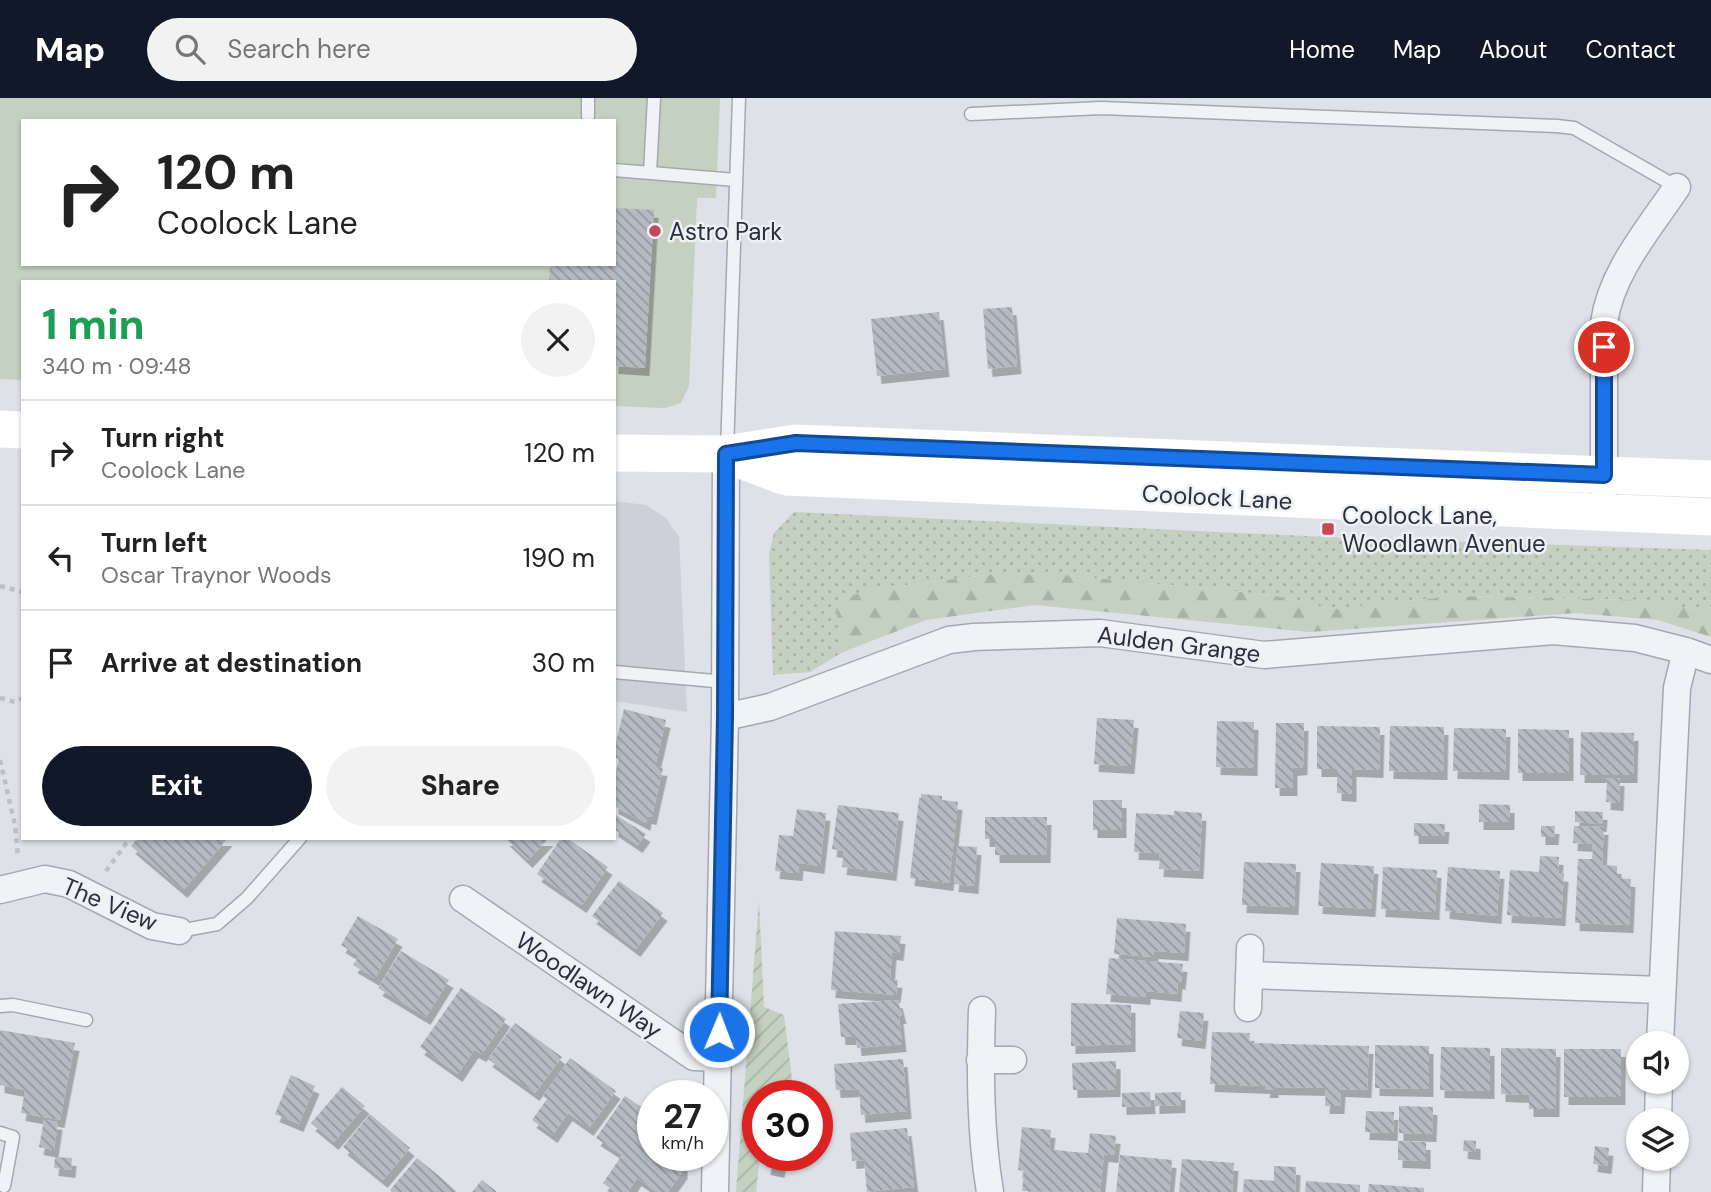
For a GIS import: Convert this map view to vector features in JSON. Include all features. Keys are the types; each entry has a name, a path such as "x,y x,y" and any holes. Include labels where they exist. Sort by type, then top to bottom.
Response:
{"main road":[{"path":"0,429 21,430"},
{"name":"Coolock Lane","path":"616,453 726,454 796,443 1711,479"},
{"name":"Coolock Lane","path":"726,454 786,477 1711,517"}],"street":[{"path":"1604,512 1604,323 1607,302 1614,282 1676,187"},
{"path":"715,1192 726,682 726,454"},
{"name":"Aulden Grange","path":"725,717 770,707 949,640 974,637 1100,633 1264,655 1553,631 1635,638 1711,660"},
{"path":"1660,1031 1676,688 1686,651"},
{"name":"The View","path":"11,888 46,878 68,884 152,926 178,931"},
{"name":"Woodlawn Way","path":"463,899 694,1058 719,1058"},
{"path":"1248,1008 1250,948"},
{"path":"1249,975 1661,990"},
{"path":"982,1010 980,1060 984,1159 990,1192"},
{"path":"980,1060 1013,1060"},
{"path":"1656,1192 1657,1171"}],"lane":[{"path":"588,98 588,119"},
{"path":"650,173 654,98"},
{"path":"726,454 739,98"},
{"path":"971,114 1101,108 1557,126 1574,128 1676,187"},
{"path":"616,170 736,180"},
{"path":"616,672 726,682"},
{"path":"178,931 217,924 247,898 298,840"},
{"path":"0,1006 13,1005 86,1020"},
{"path":"0,1133 13,1137 4,1186"}],"path":[{"path":"0,586 21,591"},
{"path":"0,698 15,702 21,699"},
{"path":"0,760 15,825 11,888"},
{"path":"89,896 129,840"}],"shaded area":[{"path":"616,501 646,505 666,518 679,537 687,712 616,701"}],"green space":[{"name":"Astro Park","path":"0,98 720,98 716,198 697,198 689,386 681,403 665,408 616,406 616,280 21,280 21,380 0,379"},
{"path":"794,512 1348,538 1711,550 1711,612 1643,600 1456,596 1331,609 1272,595 1064,575 993,574 867,590 835,602 843,652 810,672 773,675 769,554 774,533"},
{"path":"993,574 1064,575 1272,595 1331,609 1456,596 1643,600 1711,612 1711,637 1658,620 1576,613 1309,632 1035,605 926,620 843,652 835,602 867,590"},
{"path":"759,900 764,1007 784,1015 792,1080 745,1080"},
{"path":"742,1116 742,1171 758,1171 756,1192 736,1192"}],"building":[{"name":"Astro Park","path":"616,208 654,210 645,368 616,366 616,280 549,280 550,266 616,266"},
{"path":"1012,307 1017,366 988,369 983,309"},
{"path":"939,312 945,369 877,376 871,319"},
{"path":"624,709 666,720 655,767 663,768 652,817 647,816 646,823 616,807 616,771 619,759 616,758 616,742"},
{"path":"1097,718 1134,720 1130,766 1094,764"},
{"path":"1217,721 1254,722 1253,768 1216,767"},
{"path":"1276,723 1304,723 1303,767 1293,768 1293,788 1275,788"},
{"path":"1317,726 1380,727 1379,770 1352,769 1352,794 1337,793 1337,769 1317,769"},
{"path":"1390,726 1444,727 1443,772 1389,771"},
{"path":"1454,728 1506,729 1505,772 1453,771"},
{"path":"1518,729 1569,730 1569,773 1518,773"},
{"path":"1581,732 1634,733 1633,775 1580,775"},
{"path":"1607,778 1620,778 1619,803 1606,802"},
{"path":"921,794 942,796 942,800 958,802 949,883 910,878"},
{"path":"1093,800 1122,800 1122,830 1093,830"},
{"path":"1479,804 1510,805 1510,822 1479,822"},
{"path":"838,805 899,813 892,873 842,867 844,851 832,849"},
{"path":"797,809 826,813 820,866 799,863 798,873 775,871 779,835 793,836"},
{"path":"1174,811 1202,813 1199,871 1159,869 1160,853 1134,852 1136,813 1174,815"},
{"path":"1575,811 1603,812 1602,824 1575,822"},
{"path":"616,815 646,834 638,845 616,830"},
{"path":"985,817 1047,817 1046,855 995,855 995,839 985,839"},
{"path":"1414,823 1445,824 1444,836 1414,836"},
{"path":"1541,826 1555,826 1554,837 1541,837"},
{"path":"1574,826 1604,827 1602,865 1617,866 1617,878 1631,879 1629,925 1575,923 1578,859 1592,859 1593,844 1573,843"},
{"path":"136,840 226,840 183,890 131,846"},
{"path":"507,840 547,840 528,860"},
{"path":"560,840 570,840 608,867 582,905 537,874"},
{"path":"958,846 977,847 974,886 954,884"},
{"path":"1540,856 1559,857 1558,873 1564,874 1561,918 1507,915 1510,870 1539,872"},
{"path":"1244,862 1296,864 1294,907 1242,905"},
{"path":"1321,863 1374,866 1371,909 1318,906"},
{"path":"1383,867 1437,870 1435,912 1381,909"},
{"path":"1448,867 1500,871 1497,916 1445,911"},
{"path":"619,881 663,913 636,949 592,916"},
{"path":"358,916 398,939 375,978 353,965 359,956 341,945"},
{"path":"1117,918 1186,924 1184,953 1154,951 1154,957 1114,954"},
{"path":"835,931 901,936 899,953 892,952 890,979 898,980 896,995 831,990"},
{"path":"401,951 449,980 426,1017 378,988"},
{"path":"1109,958 1183,964 1177,994 1146,991 1146,997 1106,994"},
{"path":"461,988 506,1019 482,1054 474,1050 458,1074 420,1047"},
{"path":"898,1000 902,1016 899,1016 902,1044 857,1048 856,1037 841,1037 838,1004"},
{"path":"1071,1003 1131,1005 1131,1044 1071,1046"},
{"path":"1180,1011 1204,1013 1201,1041 1177,1038"},
{"path":"515,1023 562,1057 535,1093 488,1059"},
{"path":"0,1030 75,1043 60,1120 21,1113 25,1090 0,1085"},
{"path":"1212,1032 1250,1033 1249,1043 1369,1046 1367,1090 1341,1089 1340,1106 1325,1106 1326,1088 1274,1087 1274,1090 1265,1090 1266,1086 1210,1084"},
{"path":"1375,1045 1429,1046 1429,1089 1375,1088"},
{"path":"1441,1047 1490,1048 1490,1091 1440,1090"},
{"path":"1501,1048 1556,1049 1555,1109 1529,1109 1529,1095 1501,1094"},
{"path":"1564,1049 1621,1049 1621,1097 1564,1097"},
{"path":"570,1058 616,1091 589,1128 568,1113 553,1135 532,1120 547,1099 543,1096"},
{"path":"903,1059 907,1111 861,1115 859,1089 836,1090 834,1064"},
{"path":"1116,1061 1116,1089 1073,1090 1072,1063"},
{"path":"291,1075 315,1086 299,1124 275,1114"},
{"path":"342,1087 365,1106 334,1142 311,1123"},
{"path":"1150,1092 1151,1106 1122,1107 1122,1093"},
{"path":"1181,1092 1181,1105 1155,1106 1155,1093"},
{"path":"625,1096 637,1104 637,1171 683,1171 668,1192 657,1192 637,1178 628,1192 615,1192 603,1183 622,1155 596,1138"},
{"path":"1399,1106 1433,1107 1432,1134 1399,1133"},
{"path":"1366,1111 1394,1112 1393,1133 1365,1132"},
{"path":"370,1114 410,1148 383,1180 343,1147"},
{"path":"44,1120 58,1122 54,1150 39,1147"},
{"path":"1022,1127 1051,1130 1049,1149 1073,1152 1088,1153 1090,1133 1116,1136 1114,1155 1104,1154 1100,1192 1022,1191 1024,1171 1018,1170"},
{"path":"907,1128 914,1187 867,1192 864,1160 852,1161 850,1133"},
{"path":"1464,1140 1476,1141 1476,1152 1463,1151"},
{"path":"1398,1141 1426,1142 1426,1161 1398,1160"},
{"path":"1595,1146 1609,1148 1607,1166 1593,1164"},
{"path":"1120,1155 1172,1160 1169,1192 1116,1192"},
{"path":"55,1157 72,1158 71,1170 54,1168"},
{"path":"417,1158 457,1192 392,1192 390,1190"},
{"path":"1182,1159 1234,1163 1232,1192 1179,1192"},
{"path":"1274,1166 1296,1167 1295,1192 1243,1192 1244,1179 1274,1181"},
{"path":"482,1180 497,1192 472,1192"},
{"path":"1306,1181 1360,1185 1360,1192 1305,1192"},
{"path":"1369,1184 1424,1188 1424,1192 1368,1192"}],"place":[{"name":"Astro Park","path":"655,231"},
{"name":"Coolock Lane, Woodlawn Avenue","path":"1328,529"}],"route":[{"path":"719,1032 725,717 726,454 796,443 1604,475 1604,347"}]}
